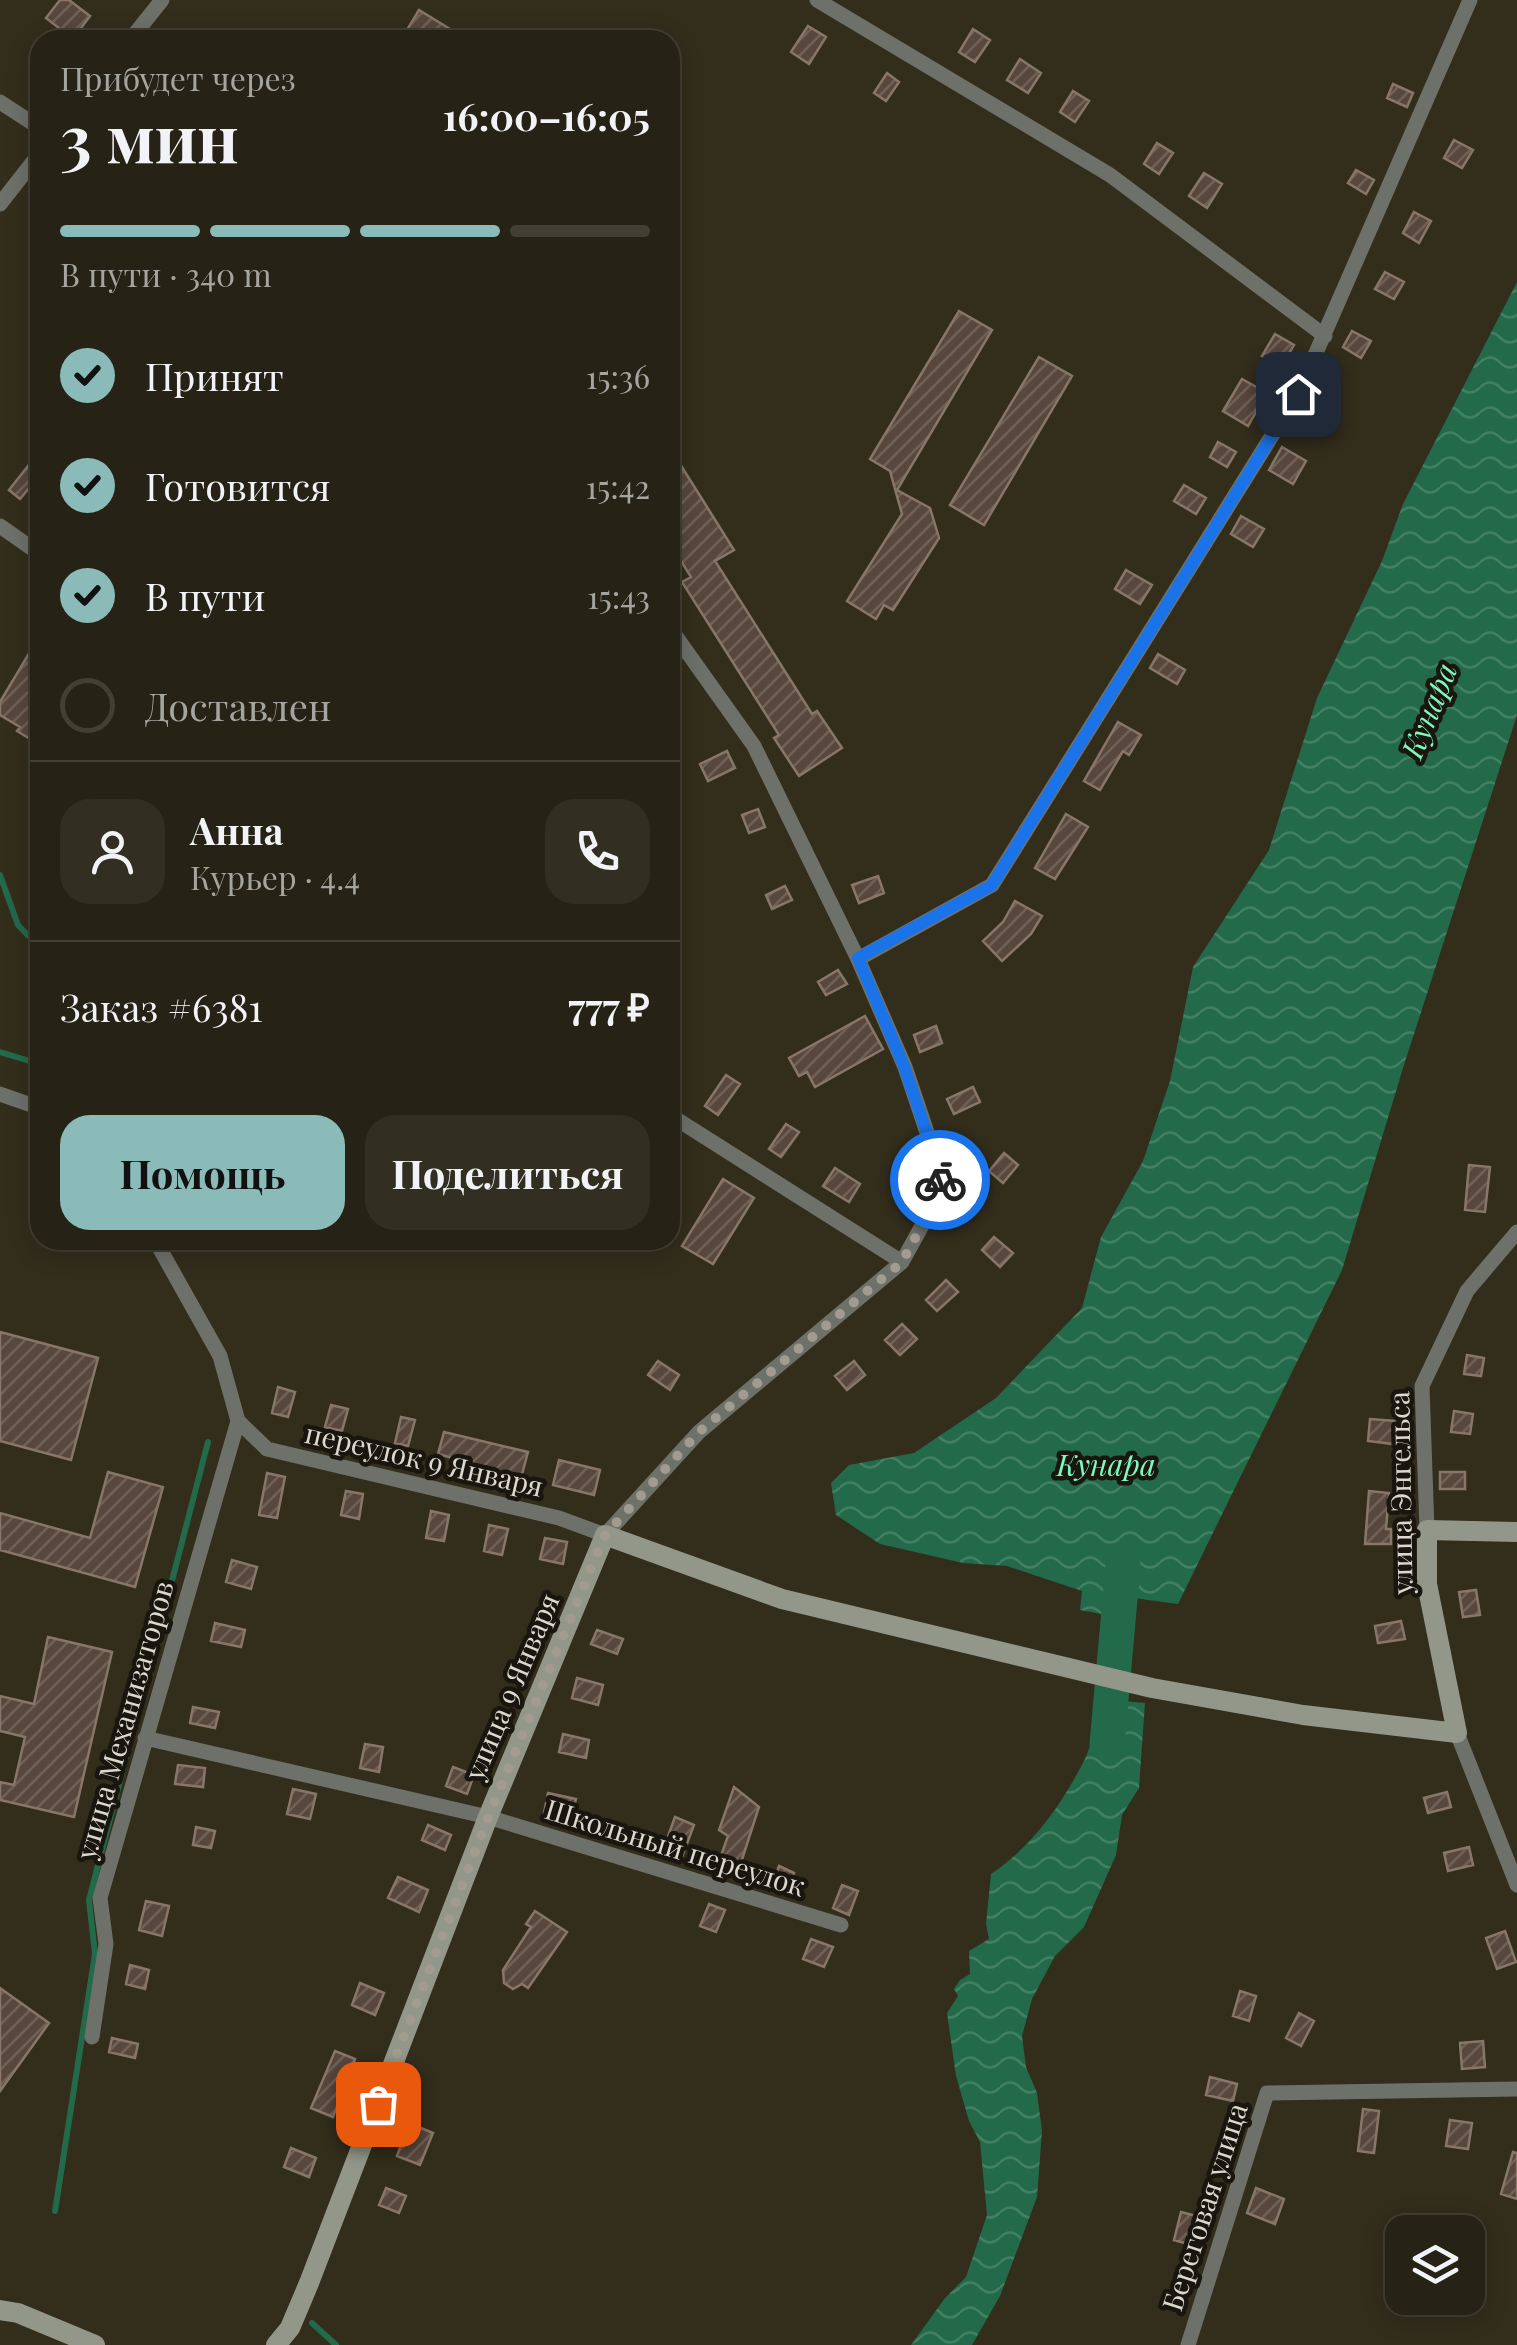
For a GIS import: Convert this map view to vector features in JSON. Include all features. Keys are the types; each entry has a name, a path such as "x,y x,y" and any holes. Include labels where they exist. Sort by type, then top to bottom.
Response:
{"street":[{"path":"138,30 162,0"},
{"path":"817,0 1110,175 1325,336"},
{"path":"858,958 992,885 1298,394 1470,0"},
{"path":"0,102 30,122"},
{"path":"0,204 30,166"},
{"path":"0,526 30,547"},
{"path":"680,642 754,746 858,958 904,1066 941,1174 935,1202 902,1262 680,1120"},
{"path":"0,1094 30,1104"},
{"name":"улица Энгельса","path":"1517,1232 1467,1292 1422,1386 1427,1584 1456,1733 1517,1886"},
{"path":"161,1250 220,1356 238,1422"},
{"name":"улица 9 Января","path":"276,2345 290,2328 308,2284 488,1818 605,1535 699,1432 902,1262"},
{"name":"переулок 9 Января","path":"238,1422 267,1448 559,1518 605,1535"},
{"name":"улица Механизаторов","path":"92,2037 106,1944 100,1898 238,1422"},
{"path":"1427,1530 1517,1532"},
{"path":"605,1535 782,1598 1152,1688 1303,1716 1456,1733"},
{"name":"Школьный переулок","path":"144,1738 488,1818 840,1925"},
{"name":"Береговая улица","path":"1188,2345 1268,2093 1517,2089"},
{"path":"0,2310 18,2313 95,2345"}],"water":[{"name":"Кунара","path":"1517,282 1517,715 1342,1270 1178,1604 1126,1597 1117,1617 1080,1610 1082,1591 1007,1566 963,1563 880,1544 836,1515 831,1483 849,1465 914,1453 996,1398 1082,1308 1101,1237 1143,1161 1170,1081 1193,967 1269,850 1317,698 1382,561 1403,504"},
{"path":"1102,1699 1145,1703 1139,1788 1122,1815 1116,1855 1084,1927 1055,1956 1032,1999 1022,2036 1042,2131 1037,2197 1000,2296 972,2345 911,2345 945,2298 966,2277 987,2215 980,2142 969,2121 956,2076 947,2013 958,1996 954,1989 970,1974 969,1951 989,1939 986,1924 991,1874 1033,1837 1067,1792 1088,1752"}],"building":[{"path":"60,0 69,0 90,16 80,30 61,30 46,18"},
{"path":"419,10 452,30 407,30"},
{"path":"808,26 826,37 809,64 791,52"},
{"path":"973,29 990,40 975,62 959,52"},
{"path":"1020,59 1041,73 1028,93 1007,80"},
{"path":"887,73 899,82 886,101 874,93"},
{"path":"1393,84 1413,93 1407,107 1387,98"},
{"path":"1073,91 1089,101 1075,122 1060,112"},
{"path":"1454,140 1473,150 1462,168 1444,158"},
{"path":"1157,143 1173,153 1159,174 1144,164"},
{"path":"1356,170 1374,180 1366,194 1348,183"},
{"path":"1204,173 1222,184 1207,208 1189,196"},
{"path":"1414,212 1431,221 1419,243 1403,233"},
{"path":"1385,272 1404,282 1394,299 1375,289"},
{"path":"959,311 992,330 897,490 930,508 939,538 893,610 884,605 876,619 847,601 902,514 890,471 870,459"},
{"path":"1352,331 1371,341 1361,358 1343,347"},
{"path":"1275,334 1294,345 1281,367 1262,356"},
{"path":"1039,357 1072,376 984,525 950,505"},
{"path":"1242,379 1267,393 1248,426 1223,411"},
{"path":"1218,442 1236,452 1227,467 1210,457"},
{"path":"1282,447 1306,461 1293,484 1269,470"},
{"path":"680,464 734,550 715,561 812,714 817,711 842,748 799,776 774,738 779,735 682,582 691,577 680,559"},
{"path":"30,468 30,487 20,499 9,490"},
{"path":"1184,485 1206,498 1196,514 1174,501"},
{"path":"1241,516 1264,529 1253,547 1231,534"},
{"path":"1126,570 1152,585 1140,604 1115,589"},
{"path":"30,652 30,739 17,731 20,727 0,715 0,702"},
{"path":"1158,654 1185,670 1177,684 1150,668"},
{"path":"1118,722 1141,735 1129,755 1123,751 1100,790 1084,781"},
{"path":"727,751 735,768 708,781 700,764"},
{"path":"758,809 765,827 749,833 742,815"},
{"path":"1066,814 1088,827 1055,879 1035,868"},
{"path":"878,876 884,893 859,903 852,885"},
{"path":"785,886 792,900 772,909 766,895"},
{"path":"1015,901 1042,916 1031,934 1002,961 983,941 1003,922"},
{"path":"838,970 847,984 826,995 818,982"},
{"path":"865,1016 883,1049 815,1087 807,1072 799,1076 789,1058"},
{"path":"936,1026 942,1043 920,1052 914,1035"},
{"path":"726,1075 740,1084 718,1115 705,1106"},
{"path":"973,1087 980,1102 954,1114 947,1099"},
{"path":"786,1124 799,1132 781,1157 769,1149"},
{"path":"1004,1153 1018,1165 1003,1183 989,1171"},
{"path":"1469,1165 1490,1167 1485,1212 1465,1210"},
{"path":"835,1168 860,1184 849,1202 823,1186"},
{"path":"723,1179 754,1198 713,1264 682,1246"},
{"path":"994,1237 1013,1253 1000,1267 982,1250"},
{"path":"946,1280 958,1292 937,1311 926,1300"},
{"path":"902,1324 917,1339 900,1355 885,1340"},
{"path":"0,1332 98,1358 71,1460 0,1441"},
{"path":"1467,1355 1484,1358 1481,1376 1464,1374"},
{"path":"658,1361 679,1375 670,1390 648,1375"},
{"path":"854,1361 865,1375 847,1390 835,1376"},
{"path":"278,1387 295,1392 288,1417 272,1413"},
{"path":"331,1405 348,1409 342,1431 325,1427"},
{"path":"1454,1411 1473,1414 1470,1434 1451,1432"},
{"path":"401,1417 415,1420 408,1446 395,1443"},
{"path":"1370,1419 1395,1421 1393,1444 1368,1441"},
{"path":"444,1432 528,1452 521,1478 438,1454"},
{"path":"559,1460 600,1470 594,1495 553,1485"},
{"path":"108,1472 163,1487 135,1587 0,1550 0,1513 90,1538"},
{"path":"1440,1472 1465,1472 1465,1489 1440,1489"},
{"path":"267,1473 285,1477 277,1518 259,1515"},
{"path":"346,1491 363,1494 359,1519 341,1515"},
{"path":"1369,1491 1389,1493 1386,1529 1391,1529 1391,1544 1365,1544"},
{"path":"431,1511 449,1515 444,1541 426,1538"},
{"path":"489,1525 508,1529 502,1555 484,1551"},
{"path":"545,1538 567,1542 563,1564 540,1559"},
{"path":"232,1560 257,1567 251,1589 226,1582"},
{"path":"1476,1590 1480,1615 1463,1617 1459,1592"},
{"path":"1401,1621 1405,1639 1378,1643 1375,1626"},
{"path":"215,1623 245,1630 241,1647 211,1641"},
{"path":"597,1630 623,1639 617,1654 591,1644"},
{"path":"48,1637 112,1652 74,1817 0,1800 0,1782 14,1785 25,1737 0,1731 0,1696 34,1704"},
{"path":"577,1678 603,1685 598,1705 572,1698"},
{"path":"193,1707 219,1712 215,1728 190,1723"},
{"path":"563,1734 589,1740 586,1758 559,1752"},
{"path":"365,1744 383,1747 379,1772 360,1768"},
{"path":"178,1765 205,1768 203,1787 175,1784"},
{"path":"453,1767 474,1775 467,1794 446,1786"},
{"path":"734,1787 759,1807 737,1875 717,1867 728,1836 719,1830"},
{"path":"293,1789 316,1794 310,1819 287,1814"},
{"path":"1447,1792 1451,1807 1428,1813 1424,1798"},
{"path":"548,1793 576,1799 571,1819 544,1813"},
{"path":"675,1817 694,1825 682,1857 663,1850"},
{"path":"428,1825 451,1835 445,1850 422,1840"},
{"path":"196,1827 215,1831 211,1848 193,1845"},
{"path":"1469,1847 1473,1865 1448,1871 1444,1853"},
{"path":"779,1866 794,1873 787,1891 772,1885"},
{"path":"398,1877 428,1890 419,1912 388,1898"},
{"path":"842,1885 858,1891 849,1915 833,1908"},
{"path":"146,1901 169,1906 162,1936 139,1930"},
{"path":"709,1904 725,1910 716,1932 700,1926"},
{"path":"535,1911 567,1932 528,1988 522,1984 513,1989 504,1983 503,1970 531,1927 526,1924"},
{"path":"1505,1931 1516,1962 1497,1969 1486,1938"},
{"path":"811,1939 833,1947 824,1967 803,1959"},
{"path":"130,1965 149,1970 145,1989 126,1984"},
{"path":"360,1983 384,1993 375,2015 352,2005"},
{"path":"0,1988 49,2023 0,2091"},
{"path":"1240,1991 1256,1996 1249,2021 1233,2016"},
{"path":"1299,2013 1314,2021 1301,2046 1286,2038"},
{"path":"112,2038 138,2044 135,2058 109,2052"},
{"path":"1483,2041 1485,2067 1462,2069 1460,2043"},
{"path":"335,2051 355,2059 333,2117 311,2108"},
{"path":"1210,2077 1237,2084 1233,2101 1206,2095"},
{"path":"1363,2109 1379,2111 1374,2153 1358,2151"},
{"path":"1450,2120 1472,2123 1468,2149 1446,2146"},
{"path":"409,2123 433,2133 420,2165 397,2156"},
{"path":"291,2148 316,2158 309,2177 284,2167"},
{"path":"1513,2152 1517,2153 1517,2199 1501,2194"},
{"path":"386,2188 406,2196 399,2213 379,2205"},
{"path":"1256,2188 1284,2199 1275,2224 1247,2213"},
{"path":"1181,2212 1200,2217 1192,2245 1174,2240"}],"waterway":[{"path":"0,875 18,925 30,938"},
{"path":"0,1052 30,1061"},
{"path":"55,2211 95,1954 89,1900 208,1442"},
{"name":"Кунара","path":"1107,1744 1123,1566"},
{"path":"312,2323 336,2345"}],"way so far":[{"path":"378,2104 488,1818 605,1535 699,1432 902,1262 935,1202 940,1180"}],"route":[{"path":"940,1180 904,1066 858,958 992,885 1298,394"}]}
